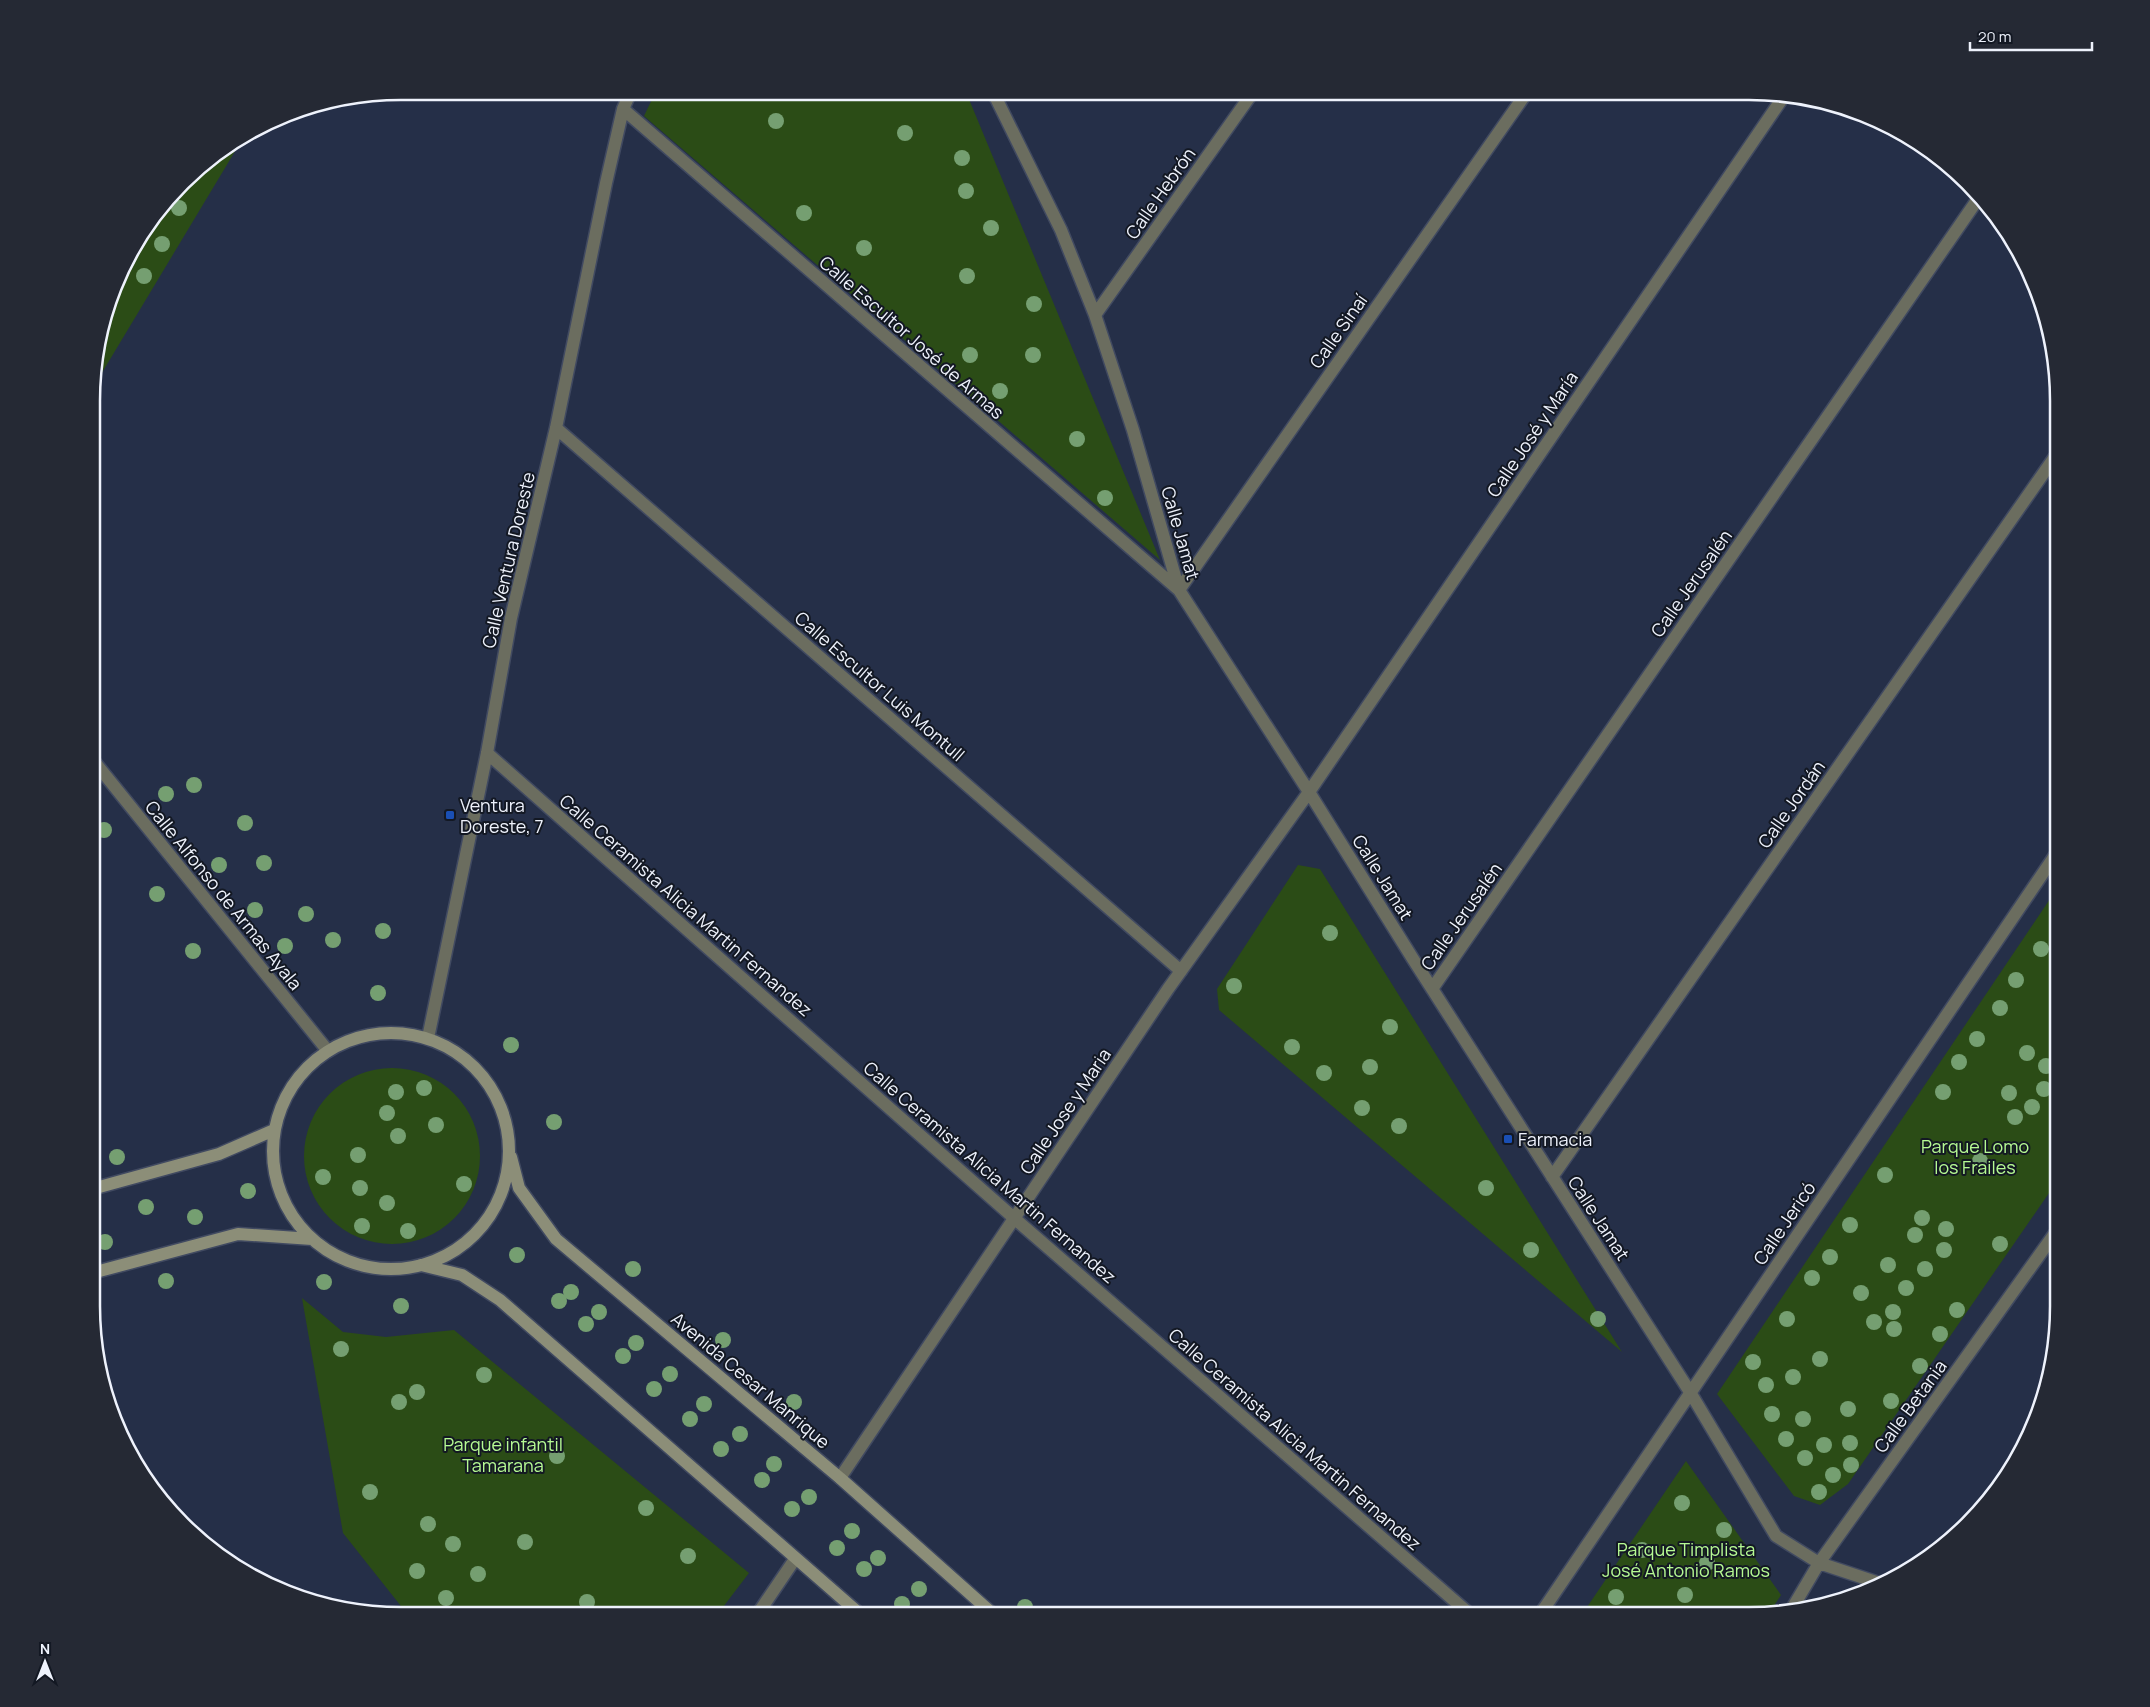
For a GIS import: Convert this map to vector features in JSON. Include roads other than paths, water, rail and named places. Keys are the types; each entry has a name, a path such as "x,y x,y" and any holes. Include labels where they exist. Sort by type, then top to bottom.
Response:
{"street":[{"name":"Calle Ventura Doreste","path":"428,1038 486,753 511,618 556,428 622,109 626,100"},
{"name":"Calle Jamat","path":"997,100 1061,230 1095,315 1133,430 1179,590 1690,1392 1776,1536 1820,1563 1872,1581"},
{"name":"Calle Hebrón","path":"1095,315 1247,100"},
{"name":"Calle Sinaí","path":"1179,590 1521,100"},
{"name":"Calle José y María","path":"1309,792 1780,102"},
{"name":"Calle Escultor José de Armas","path":"622,109 1179,590"},
{"name":"Calle Jerusalén","path":"1432,989 1975,203"},
{"name":"Calle Escultor Luis Montull","path":"556,428 1181,971"},
{"name":"Calle Jordán","path":"1552,1178 2050,464"},
{"name":"Calle Ceramista Alicia Martin Fernandez","path":"486,753 1014,1218 1462,1607"},
{"name":"Calle Alfonso de Armas Ayala","path":"100,769 328,1051"},
{"name":"Calle Jose y Maria","path":"840,1478 1181,971 1309,792"},
{"name":"Calle Jericó","path":"1545,1607 2050,863"},
{"path":"394,1032 428,1038 462,1056 489,1083 505,1117 510,1154 503,1192 484,1224 456,1250 421,1265 382,1269 344,1259 312,1239 287,1208 274,1169 274,1130 285,1099 303,1072 328,1051 360,1037 394,1032"},
{"path":"100,1187 219,1154 274,1130"},
{"name":"Avenida Cesar Manrique","path":"510,1154 519,1188 556,1240 840,1478 985,1607"},
{"path":"100,1271 238,1234 312,1239"},
{"name":"Calle Betania","path":"1796,1603 1820,1563 2050,1239"},
{"path":"421,1265 462,1275 500,1300 852,1607"},
{"path":"762,1607 795,1559"}],"place":[{"name":"Ventura Doreste, 7","path":"450,815"},
{"name":"Farmacia","path":"1508,1139"}],"park label":[{"name":"Parque Lomo los Frailes","path":"1975,1156"},
{"name":"Parque infantil Tamarana","path":"503,1454"},
{"name":"Parque Timplista José Antonio Ramos","path":"1686,1559"}]}
